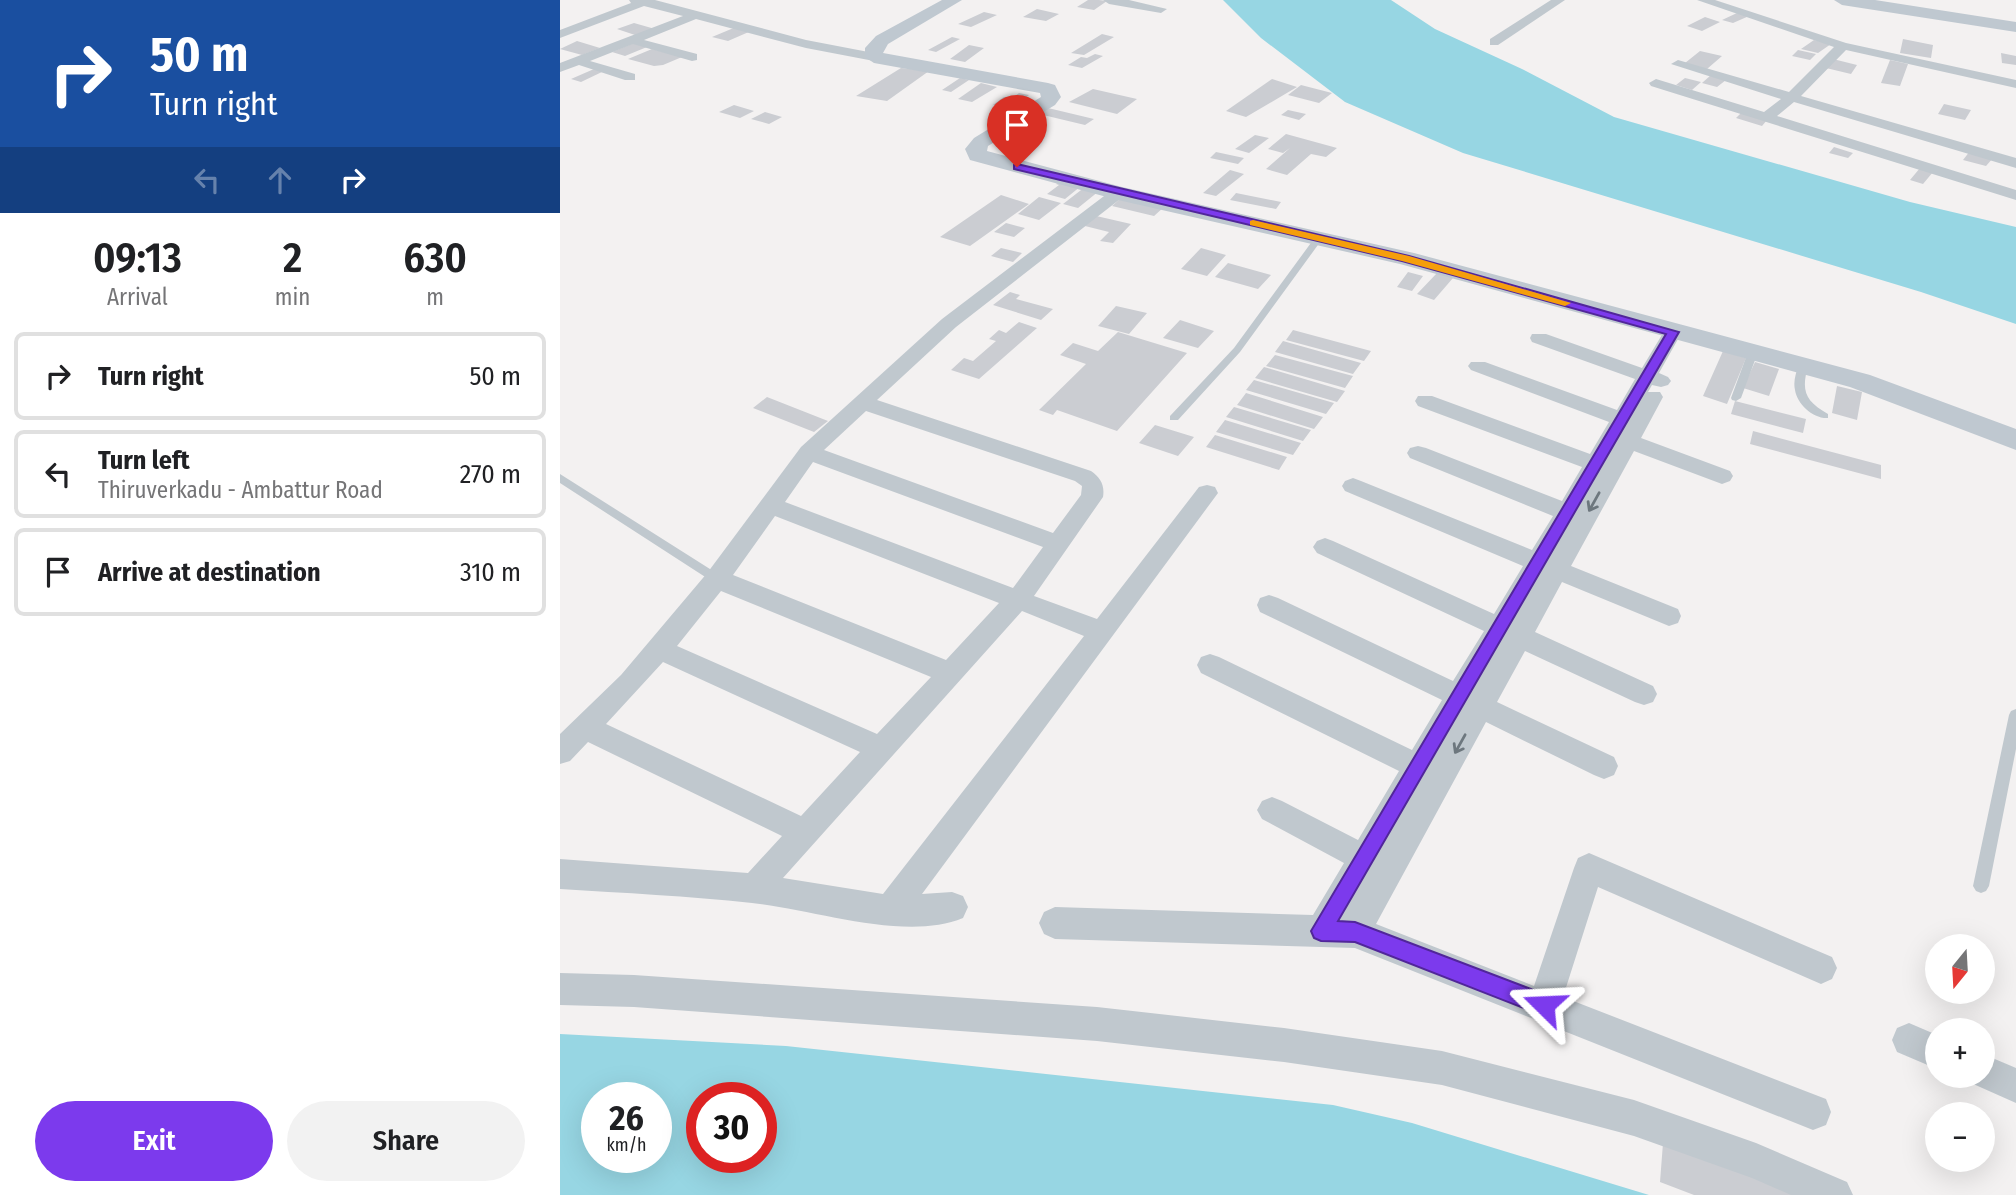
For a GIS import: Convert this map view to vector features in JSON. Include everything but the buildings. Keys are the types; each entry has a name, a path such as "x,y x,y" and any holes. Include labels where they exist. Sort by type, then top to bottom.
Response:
{"main road":[{"path":"954,0 883,40 874,48 874,57 1048,89 1051,97 1048,101 981,142 976,149 978,155 1118,193 1405,258 1753,352 1860,382 2016,440"},
{"path":"1842,0 2016,27"}],"street":[{"path":"1109,0 1161,9"},
{"path":"1494,42 1559,0"},
{"path":"1703,0 1843,46 2016,84"},
{"path":"560,34 642,1 806,44 874,57"},
{"path":"560,68 696,15"},
{"path":"560,23 576,28"},
{"path":"632,40 692,57"},
{"path":"1766,117 1790,98 1843,46"},
{"path":"578,61 630,77"},
{"path":"1678,64 2016,163"},
{"path":"1656,83 2016,195"},
{"path":"560,752 586,728 659,649 717,579 809,452 949,323 1118,193"},
{"path":"1355,932 1441,778 1470,701 1680,334"},
{"path":"1539,338 1654,379"},
{"path":"1478,366 1722,476"},
{"path":"1425,401 1603,467"},
{"path":"754,888 1019,598 1092,497 1094,490 1091,482 1083,476 862,402"},
{"path":"809,452 1058,544"},
{"path":"1418,453 1566,512"},
{"path":"1547,565 1566,512 1603,467"},
{"path":"1353,486 1669,616"},
{"path":"890,911 1207,493"},
{"path":"769,505 1019,598 1102,632"},
{"path":"1325,547 1644,694"},
{"path":"717,579 950,673"},
{"path":"1269,605 1604,766"},
{"path":"659,649 880,748"},
{"path":"1210,665 1441,778"},
{"path":"1321,931 1417,766 1470,701"},
{"path":"586,728 804,832"},
{"path":"1272,810 1363,858"},
{"path":"1544,1005 1589,868 1821,968"},
{"path":"560,874 754,888 890,911 952,906"},
{"path":"1055,923 1355,932 1813,1112"},
{"path":"560,989 634,991 1097,1024 1284,1045 1442,1068 1634,1118 1756,1161 1834,1195"},
{"path":"1995,1076 2016,1086"}],"lane":[{"path":"1174,418 1237,349 1319,238"},
{"path":"1735,398 1753,352"},
{"path":"1803,366 1797,386 1801,401 1824,416"},
{"path":"560,478 717,579"},
{"path":"560,495 573,487"},
{"path":"1981,886 2016,715"}],"water":[{"path":"1223,0 1391,0 1435,29 1522,69 1614,117 1910,202 2016,227 2016,324 1921,292 1463,153 1345,102 1261,38"},
{"path":"560,1034 786,1046 1333,1105 1412,1123 1649,1195 560,1195"}],"slow traffic":[{"path":"1253,223 1405,258 1565,303"}],"route":[{"path":"1017,167 1118,193 1405,258 1673,332 1321,931 1355,932 1544,1005"}]}
